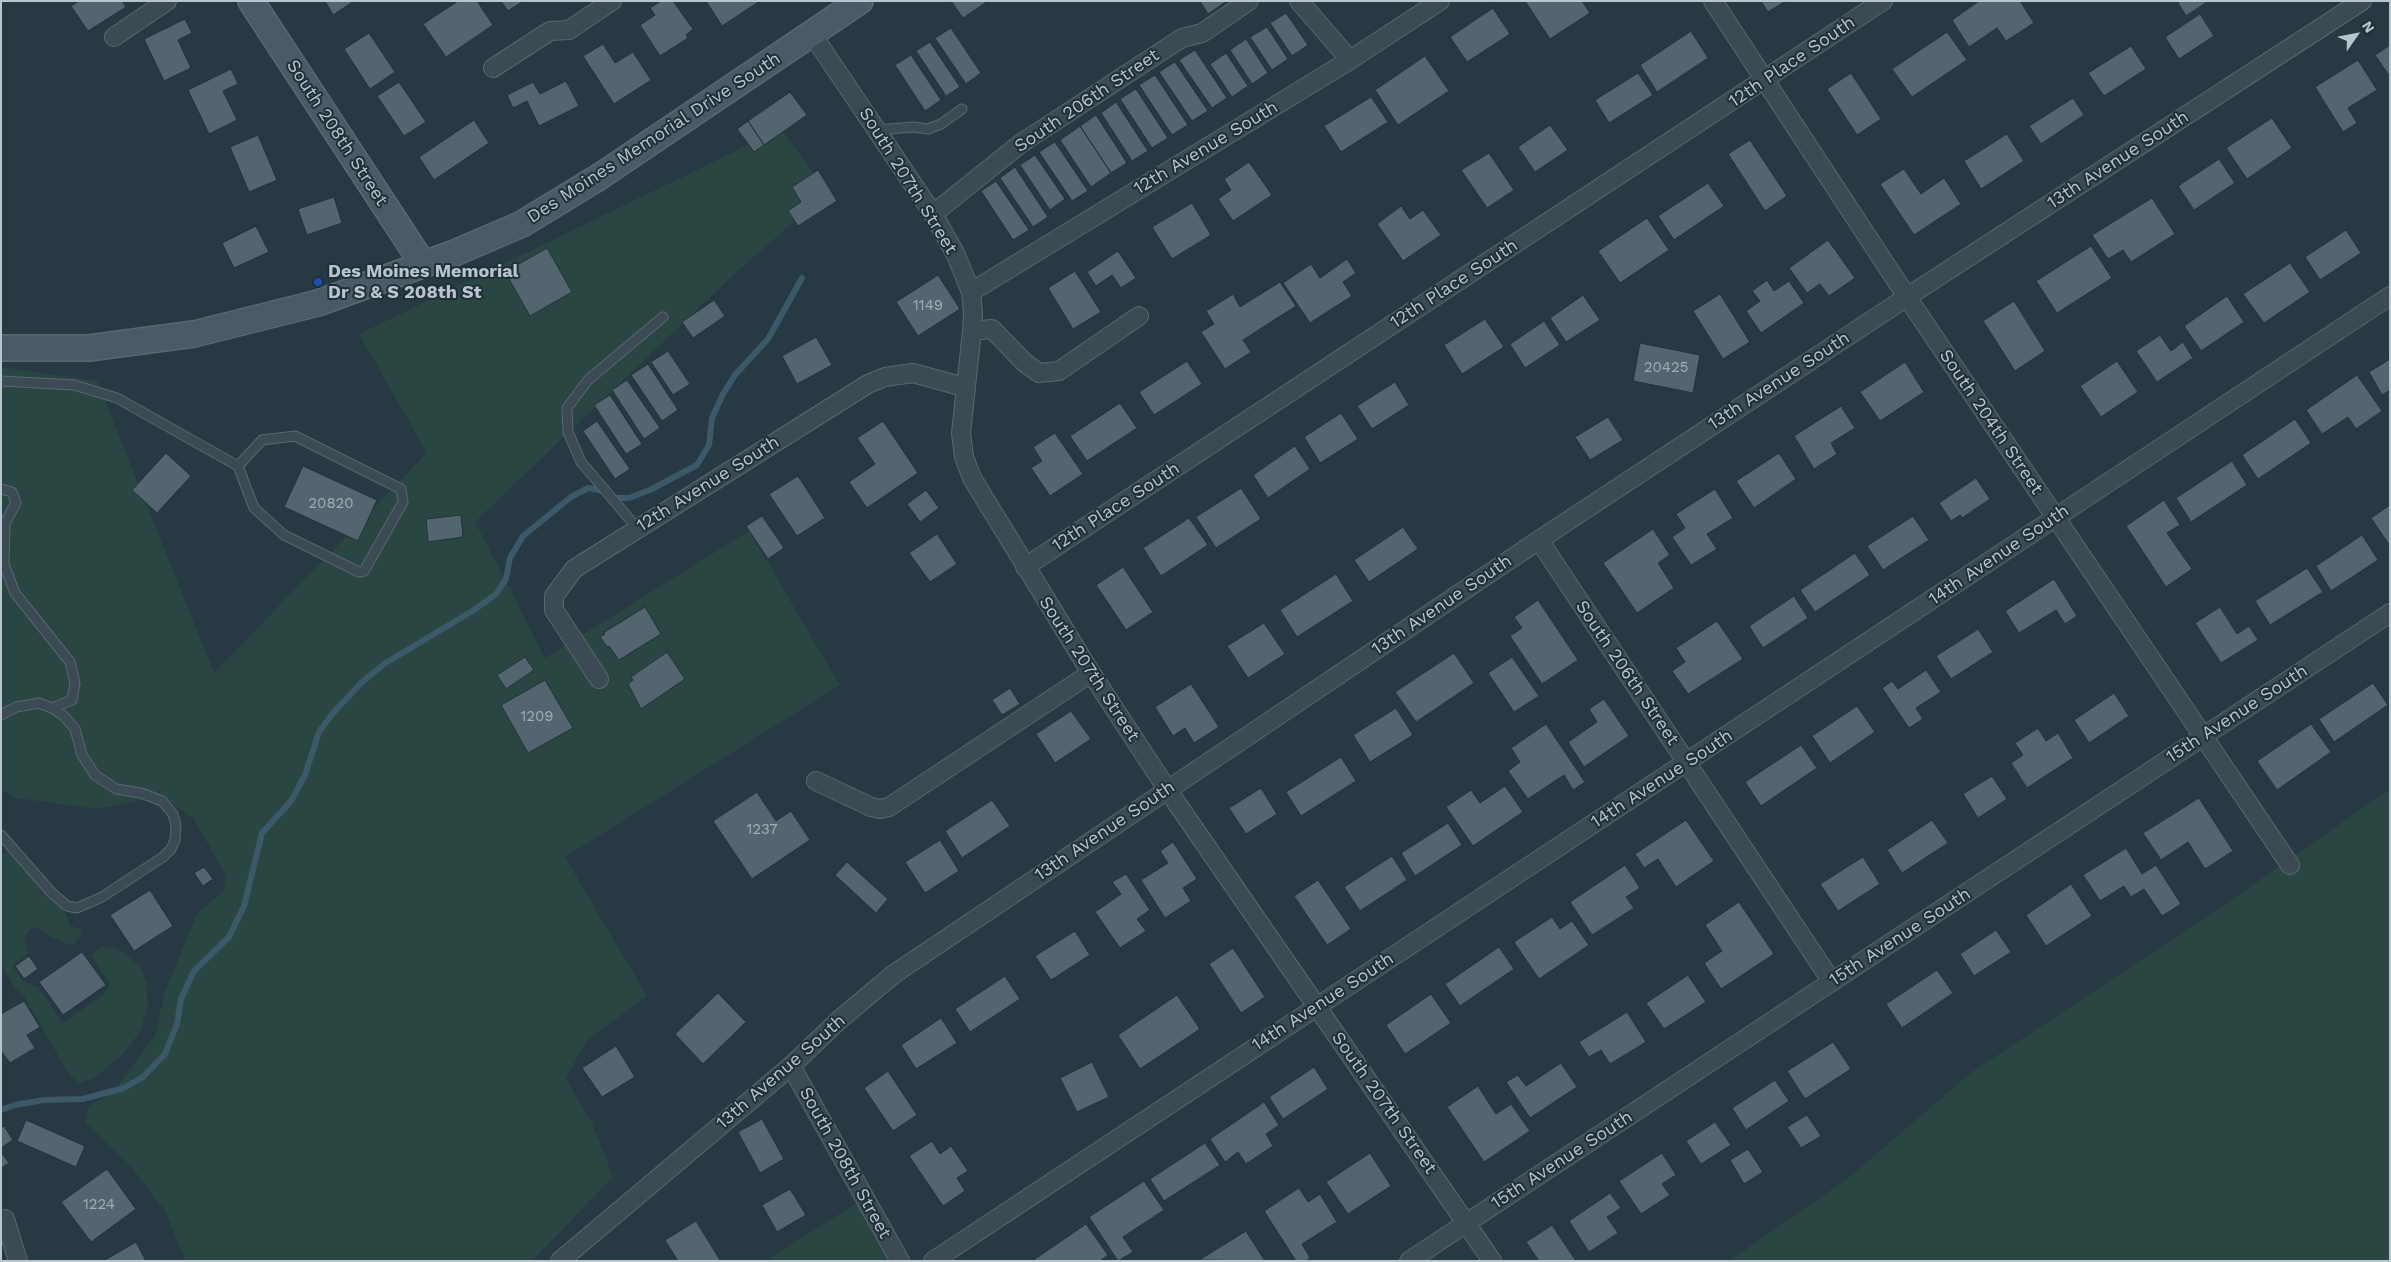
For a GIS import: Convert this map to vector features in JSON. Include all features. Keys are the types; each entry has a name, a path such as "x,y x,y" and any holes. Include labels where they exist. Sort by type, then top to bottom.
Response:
{"main road":[{"name":"South 208th Street","path":"251,1 422,264"},
{"name":"Des Moines Memorial Drive South","path":"1,348 89,348 194,334 318,303 522,224 599,177 860,1"}],"street":[{"path":"114,37 167,1"},
{"path":"493,68 550,31 569,30 612,1"},
{"name":"South 206th Street","path":"933,214 1020,144 1182,38 1202,34 1249,1"},
{"path":"1299,1 1350,60"},
{"name":"12th Avenue South","path":"970,292 1350,60 1440,1"},
{"name":"South 204th Street","path":"1713,1 1766,79 1907,297 2290,865"},
{"name":"12th Place South","path":"1024,567 1883,1"},
{"name":"13th Avenue South","path":"560,1261 791,1066 838,1021 894,974 1539,540 1907,297 2362,1"},
{"name":"South 207th Street","path":"812,34 933,214 955,253 970,292 973,313 972,331 964,387 961,433 964,457 972,478 1024,567 1090,673 1167,789 1492,1261"},
{"name":"14th Avenue South","path":"933,1261 2390,296"},
{"path":"972,331 992,329 1025,364 1039,373 1059,371 1139,316"},
{"name":"12th Avenue South","path":"599,679 554,610 554,596 574,569 868,384 885,377 913,373 964,387"},
{"name":"South 206th Street","path":"1539,540 1832,982"},
{"name":"15th Avenue South","path":"1409,1261 2390,613"},
{"path":"816,781 871,807 880,809 889,807 1090,673"},
{"name":"South 208th Street","path":"791,1066 900,1261"},
{"path":"5,1219 18,1261"}],"lane":[{"path":"878,130 913,127 928,129 941,124 962,109"},
{"path":"638,529 580,462 568,432 567,408 588,380 663,317"},
{"path":"1,381 74,385 117,398 238,466 254,508 284,535 358,572 364,571 404,502 401,489 295,436 262,440 238,466"},
{"path":"1,489 12,492 16,503 6,523 4,564 15,593 70,662 75,683 72,700 52,708"},
{"path":"1,716 16,707 39,703 52,708 63,715 75,728 82,755 95,775 116,789 141,793 162,801 173,814 176,825 175,840 171,849 162,857 102,897 77,908 67,906 52,892 1,835"}],"green space":[{"path":"781,129 828,192 730,278 475,522 545,658 749,531 840,685 565,857 647,996 586,1041 566,1079 592,1123 613,1177 532,1261 186,1261 165,1211 130,1165 86,1123 88,1107 114,1091 155,1035 165,991 198,912 224,891 226,875 193,818 162,796 96,809 17,798 1,790 1,367 97,381 214,673 427,453 359,334"},
{"path":"2390,789 2390,1261 1729,1261 1847,1179 1972,1072 2220,908"},
{"path":"9,852 17,858 29,874 63,908 70,925 79,929 82,934 73,946 51,937 35,927 28,931 24,939 28,953 12,966 23,981 38,987 63,1023 103,995 110,985 91,956 101,947 117,948 140,966 147,984 148,1004 141,1030 124,1053 94,1078 78,1084 64,1066 24,996 15,988 1,965 1,855"},
{"path":"863,1199 900,1261 765,1261"}],"building":[{"path":"79,1 122,1 126,7 88,31 71,6"},
{"path":"325,1 354,1 333,15"},
{"path":"458,1 477,1 493,25 446,57 423,24"},
{"path":"501,1 523,1 508,11"},
{"path":"661,1 673,1 693,29 686,35 688,38 660,56 640,25 655,15 650,8"},
{"path":"706,1 760,1 722,26"},
{"path":"951,1 988,1 963,18"},
{"path":"1200,1 1227,1 1208,14"},
{"path":"1525,1 1582,1 1590,13 1550,39"},
{"path":"1761,1 1786,1 1768,12"},
{"path":"1979,1 2020,1 2034,23 2006,41 1997,28 1969,47 1952,20"},
{"path":"2177,1 2206,1 2207,2 2186,16"},
{"path":"1493,8 1510,34 1467,62 1450,37"},
{"path":"1286,13 1308,45 1292,56 1270,23"},
{"path":"2200,14 2214,36 2179,59 2165,37"},
{"path":"185,19 192,33 178,40 191,68 164,81 144,39"},
{"path":"1267,27 1288,59 1272,70 1250,37"},
{"path":"951,28 981,73 966,84 935,38"},
{"path":"1691,31 1708,58 1657,92 1640,65"},
{"path":"1947,32 1967,60 1912,97 1892,69"},
{"path":"369,33 395,72 370,89 344,49"},
{"path":"1246,39 1268,73 1252,84 1230,50"},
{"path":"930,42 960,87 946,96 916,51"},
{"path":"603,44 615,63 633,52 651,80 614,104 583,56"},
{"path":"2390,45 2390,77 2375,55"},
{"path":"2131,46 2146,69 2104,96 2088,73"},
{"path":"1195,50 1227,98 1212,108 1179,60"},
{"path":"1226,53 1248,86 1232,97 1210,64"},
{"path":"911,55 941,100 925,111 895,65"},
{"path":"1425,56 1449,91 1398,125 1375,90"},
{"path":"2358,60 2377,90 2348,108 2357,123 2343,132 2315,87"},
{"path":"1175,62 1208,111 1192,121 1159,72"},
{"path":"231,69 238,84 223,91 237,120 209,134 188,90"},
{"path":"1638,73 1653,95 1609,123 1595,100"},
{"path":"1851,73 1881,119 1857,135 1827,89"},
{"path":"1155,75 1188,125 1172,135 1139,85"},
{"path":"566,81 579,106 539,126 527,101 513,108 507,95 533,82 540,94"},
{"path":"399,82 426,122 404,136 377,96"},
{"path":"1136,89 1168,138 1152,148 1120,99"},
{"path":"790,92 807,115 764,145 748,121"},
{"path":"1371,97 1388,122 1341,152 1324,126"},
{"path":"2073,98 2084,115 2041,144 2029,126"},
{"path":"1116,102 1148,151 1132,161 1101,113"},
{"path":"1096,115 1127,163 1111,173 1080,126"},
{"path":"2272,118 2292,148 2247,179 2226,148"},
{"path":"474,120 489,143 434,180 419,157"},
{"path":"748,121 764,145 754,152 737,129"},
{"path":"1550,125 1568,150 1535,172 1518,147"},
{"path":"1080,126 1111,173 1091,187 1060,140"},
{"path":"2007,134 2024,161 1981,189 1964,161"},
{"path":"258,135 277,180 249,192 230,147"},
{"path":"1750,140 1787,196 1765,211 1728,154"},
{"path":"1055,142 1088,191 1072,201 1039,152"},
{"path":"1489,153 1514,190 1487,208 1461,170"},
{"path":"1035,155 1065,199 1050,210 1020,165"},
{"path":"2219,159 2235,183 2194,210 2178,186"},
{"path":"1249,162 1272,195 1233,221 1218,199 1231,190 1224,179"},
{"path":"1015,167 1048,217 1033,227 1000,178"},
{"path":"1904,169 1921,194 1944,178 1961,204 1914,235 1880,184"},
{"path":"818,170 837,201 798,226 788,211 801,202 792,187"},
{"path":"996,181 1029,230 1013,240 981,191"},
{"path":"1708,183 1724,206 1674,240 1658,216"},
{"path":"334,197 342,223 307,235 298,209"},
{"path":"2152,198 2175,234 2131,262 2123,250 2108,259 2092,235"},
{"path":"1192,203 1211,235 1172,259 1152,227"},
{"path":"1401,206 1410,219 1423,210 1441,235 1403,261 1377,224"},
{"path":"1647,218 1669,250 1620,283 1598,251"},
{"path":"256,226 269,252 234,268 222,243"},
{"path":"2346,230 2361,253 2320,280 2305,257"},
{"path":"1828,240 1855,278 1829,296 1820,284 1807,293 1789,268"},
{"path":"2091,246 2112,278 2057,313 2036,281"},
{"path":"547,248 572,292 530,316 505,272"},
{"path":"1118,251 1136,278 1121,288 1112,275 1096,286 1087,272"},
{"path":"1347,259 1356,273 1343,282 1352,296 1310,323 1283,283 1311,264 1320,278"},
{"path":"2290,263 2310,292 2264,323 2243,294"},
{"path":"1075,271 1101,312 1073,329 1048,288"},
{"path":"938,275 960,309 918,336 896,302"},
{"path":"1767,280 1774,291 1789,281 1804,303 1761,333 1746,311 1760,301 1752,291"},
{"path":"1280,282 1296,306 1243,340 1251,352 1225,369 1201,332 1214,324 1206,311 1233,294 1240,307"},
{"path":"1720,294 1750,342 1723,359 1693,311"},
{"path":"1583,295 1600,320 1566,342 1550,318"},
{"path":"2227,296 2244,322 2201,351 2184,326"},
{"path":"714,300 725,316 693,338 682,322"},
{"path":"2014,301 2045,351 2015,371 1983,321"},
{"path":"1485,319 1504,347 1462,374 1444,345"},
{"path":"1544,321 1560,345 1525,368 1510,344"},
{"path":"2160,335 2171,351 2183,342 2193,358 2157,382 2136,351"},
{"path":"816,337 832,365 797,384 782,356"},
{"path":"1640,343 1700,355 1693,393 1633,381"},
{"path":"668,351 690,384 673,395 651,362"},
{"path":"2390,359 2390,390 2382,395 2369,372"},
{"path":"1187,361 1202,384 1154,415 1139,392"},
{"path":"2117,361 2138,392 2101,417 2080,386"},
{"path":"1905,362 1924,392 1880,421 1860,392"},
{"path":"648,364 678,410 662,421 631,375"},
{"path":"2357,375 2382,411 2356,429 2348,417 2322,434 2306,410"},
{"path":"627,380 660,428 644,439 612,390"},
{"path":"1395,382 1409,405 1372,429 1357,406"},
{"path":"610,395 642,444 626,454 594,405"},
{"path":"1120,403 1137,428 1087,461 1070,436"},
{"path":"1841,406 1855,428 1831,443 1837,454 1814,469 1794,436"},
{"path":"1341,413 1358,439 1320,463 1304,437"},
{"path":"1608,417 1623,440 1590,460 1575,437"},
{"path":"2295,419 2311,443 2258,479 2242,455"},
{"path":"597,421 630,469 615,479 583,431"},
{"path":"883,421 918,473 867,508 849,482 875,464 857,438"},
{"path":"1055,433 1083,474 1050,496 1031,468 1042,461 1033,447"},
{"path":"1295,446 1310,469 1268,498 1253,475"},
{"path":"166,453 191,476 157,513 132,490"},
{"path":"1779,453 1796,479 1754,508 1736,481"},
{"path":"2232,461 2247,485 2191,522 2176,498"},
{"path":"303,466 377,500 358,541 284,507"},
{"path":"798,476 825,518 797,536 769,494"},
{"path":"1976,478 1990,499 1962,518 1960,515 1951,521 1939,503"},
{"path":"1241,488 1261,519 1216,548 1196,517"},
{"path":"1715,489 1733,518 1707,534 1717,549 1691,565 1672,537 1685,528 1676,514"},
{"path":"926,490 939,508 920,522 907,504"},
{"path":"2164,500 2180,525 2167,533 2192,569 2166,587 2126,526"},
{"path":"2390,505 2390,546 2371,518"},
{"path":"461,515 463,537 428,542 426,519"},
{"path":"762,516 784,548 768,559 746,526"},
{"path":"1913,516 1929,540 1883,570 1867,546"},
{"path":"1189,518 1208,545 1161,576 1143,548"},
{"path":"1403,527 1418,549 1369,582 1354,560"},
{"path":"1653,529 1670,555 1658,563 1674,588 1637,613 1603,563"},
{"path":"937,534 957,564 930,582 909,553"},
{"path":"2362,535 2378,560 2331,591 2316,566"},
{"path":"1855,553 1870,575 1815,612 1800,590"},
{"path":"1123,567 1153,612 1126,630 1096,585"},
{"path":"2307,568 2323,592 2270,625 2255,601"},
{"path":"1336,574 1353,601 1297,637 1280,610"},
{"path":"2054,579 2077,616 2065,624 2056,610 2019,633 2005,611"},
{"path":"1794,596 1808,618 1763,648 1749,626"},
{"path":"1538,600 1578,660 1542,684 1510,636 1522,628 1514,617"},
{"path":"645,607 661,634 619,660 600,637 605,634 603,633"},
{"path":"2220,607 2237,634 2249,626 2258,640 2221,663 2195,623"},
{"path":"1717,621 1743,659 1688,694 1672,671 1685,662 1676,648"},
{"path":"1264,623 1285,654 1248,678 1227,646"},
{"path":"1978,629 1993,652 1951,679 1936,656"},
{"path":"667,652 685,679 641,709 628,684 633,680 631,677"},
{"path":"1454,653 1474,683 1416,722 1395,692"},
{"path":"525,657 534,670 506,689 497,675"},
{"path":"1512,657 1539,696 1514,712 1488,673"},
{"path":"1926,670 1941,692 1916,708 1923,719 1909,728 1882,688 1892,681 1898,689"},
{"path":"545,680 573,728 528,753 501,705"},
{"path":"2373,683 2388,705 2334,742 2319,719"},
{"path":"1191,684 1219,727 1194,743 1185,728 1173,736 1155,707"},
{"path":"1010,688 1020,704 1002,715 992,700"},
{"path":"2114,693 2129,716 2089,743 2074,720"},
{"path":"1604,699 1629,736 1584,767 1568,742 1597,722 1589,709"},
{"path":"1857,706 1875,732 1830,763 1812,736"},
{"path":"1396,708 1413,735 1370,762 1353,735"},
{"path":"1071,711 1091,739 1055,763 1036,734"},
{"path":"1546,724 1585,782 1573,790 1564,775 1528,799 1508,771 1520,762 1511,748"},
{"path":"2311,724 2331,752 2277,790 2257,761"},
{"path":"2038,728 2046,741 2058,733 2073,758 2027,788 2011,763 2023,755 2015,743"},
{"path":"1801,745 1817,768 1761,806 1745,782"},
{"path":"1341,757 1356,781 1301,816 1286,792"},
{"path":"1992,776 2007,799 1978,818 1963,794"},
{"path":"1505,786 1523,812 1473,846 1446,807 1471,790 1480,803"},
{"path":"1261,788 1277,814 1246,834 1229,808"},
{"path":"757,792 776,821 791,811 810,840 752,879 713,821"},
{"path":"2199,798 2233,851 2205,869 2188,842 2161,860 2143,833"},
{"path":"992,800 1010,826 962,858 945,831"},
{"path":"1686,820 1714,861 1676,887 1658,859 1644,868 1635,854"},
{"path":"1932,820 1948,843 1902,873 1887,850"},
{"path":"1448,823 1462,845 1415,876 1401,853"},
{"path":"940,840 959,871 925,893 905,862"},
{"path":"1173,842 1197,879 1183,888 1191,901 1165,918 1141,880 1168,863 1160,851"},
{"path":"2126,848 2142,874 2156,865 2181,904 2162,916 2144,889 2131,897 2124,886 2100,901 2083,875"},
{"path":"1392,856 1407,880 1360,911 1344,887"},
{"path":"1863,857 1880,884 1838,911 1820,884"},
{"path":"847,862 888,899 876,913 835,875"},
{"path":"1625,865 1640,888 1626,897 1634,908 1592,935 1570,902"},
{"path":"204,867 213,879 203,886 194,873"},
{"path":"1126,874 1150,910 1137,919 1146,931 1120,948 1095,912 1121,894 1112,882"},
{"path":"1318,880 1351,929 1327,945 1294,896"},
{"path":"2071,884 2092,916 2046,946 2026,915"},
{"path":"150,890 173,926 134,951 110,915"},
{"path":"1739,902 1774,954 1721,989 1704,963 1722,951 1705,925"},
{"path":"1552,917 1560,929 1572,921 1589,945 1539,979 1514,942"},
{"path":"1996,930 2011,952 1974,976 1960,954"},
{"path":"1075,931 1090,955 1051,980 1035,956"},
{"path":"1499,947 1514,969 1460,1006 1445,984"},
{"path":"1233,948 1265,997 1241,1013 1209,964"},
{"path":"82,952 106,985 63,1015 39,982"},
{"path":"29,956 38,969 24,979 15,966"},
{"path":"1937,970 1953,993 1902,1028 1886,1004"},
{"path":"1688,975 1706,1002 1664,1029 1646,1003"},
{"path":"1005,976 1020,999 970,1032 955,1009"},
{"path":"718,993 746,1022 703,1064 675,1034"},
{"path":"1431,994 1451,1023 1405,1054 1386,1025"},
{"path":"1177,995 1200,1029 1140,1069 1118,1035"},
{"path":"24,1001 40,1027 27,1035 35,1048 10,1063 1,1051 1,1014"},
{"path":"1627,1012 1646,1042 1610,1064 1601,1050 1589,1057 1579,1042"},
{"path":"941,1018 957,1043 916,1069 901,1045"},
{"path":"1833,1042 1851,1069 1805,1099 1787,1071"},
{"path":"616,1046 635,1077 602,1097 582,1068"},
{"path":"1092,1062 1109,1097 1077,1112 1060,1078"},
{"path":"1561,1063 1577,1087 1530,1118 1506,1082 1518,1075 1526,1086"},
{"path":"1314,1067 1328,1089 1283,1119 1269,1097"},
{"path":"888,1071 917,1115 893,1131 864,1088"},
{"path":"1775,1080 1789,1101 1746,1130 1732,1108"},
{"path":"1478,1086 1496,1114 1511,1104 1530,1131 1484,1162 1447,1107"},
{"path":"1264,1102 1279,1125 1266,1134 1273,1146 1246,1164 1238,1152 1225,1162 1210,1139"},
{"path":"1807,1115 1821,1136 1801,1148 1787,1127"},
{"path":"762,1119 784,1159 760,1173 738,1132"},
{"path":"26,1120 85,1146 76,1167 17,1141"},
{"path":"1715,1122 1731,1145 1701,1164 1686,1141"},
{"path":"4,1126 13,1140 1,1148 1,1128"},
{"path":"932,1141 940,1154 951,1146 968,1171 957,1178 965,1191 943,1206 909,1156"},
{"path":"1205,1143 1220,1165 1164,1201 1150,1179"},
{"path":"1748,1149 1763,1172 1744,1184 1730,1160"},
{"path":"1,1152 9,1163 1,1168"},
{"path":"1370,1153 1391,1186 1348,1214 1326,1182"},
{"path":"1662,1153 1676,1175 1662,1184 1670,1195 1641,1214 1619,1181"},
{"path":"107,1169 136,1209 91,1242 61,1202"},
{"path":"1144,1181 1164,1210 1123,1237 1133,1252 1118,1261 1089,1217"},
{"path":"1299,1188 1308,1202 1320,1194 1337,1222 1302,1244 1310,1258 1306,1261 1296,1261 1264,1211"},
{"path":"790,1189 806,1215 777,1232 762,1205"},
{"path":"1610,1193 1621,1208 1607,1217 1618,1233 1589,1252 1569,1221"},
{"path":"696,1221 719,1261 678,1261 665,1240"},
{"path":"1086,1224 1108,1255 1100,1261 1032,1261"},
{"path":"1552,1225 1576,1261 1539,1261 1526,1242"},
{"path":"1246,1231 1265,1261 1199,1260"},
{"path":"136,1242 146,1261 105,1260"}],"waterway":[{"path":"1,1110 15,1105 44,1100 83,1099 124,1088 143,1077 165,1054 177,1024 181,999 194,971 229,937 244,906 262,833 291,801 305,775 319,732 333,713 361,683 384,664 474,610 496,594 506,579 510,558 523,536 571,497 588,488 605,491 616,498 629,498 650,490 697,465 709,445 712,418 723,394 735,375 768,339 802,278"}],"place":[{"name":"Des Moines Memorial Dr S & S 208th St","path":"318,282"}]}
